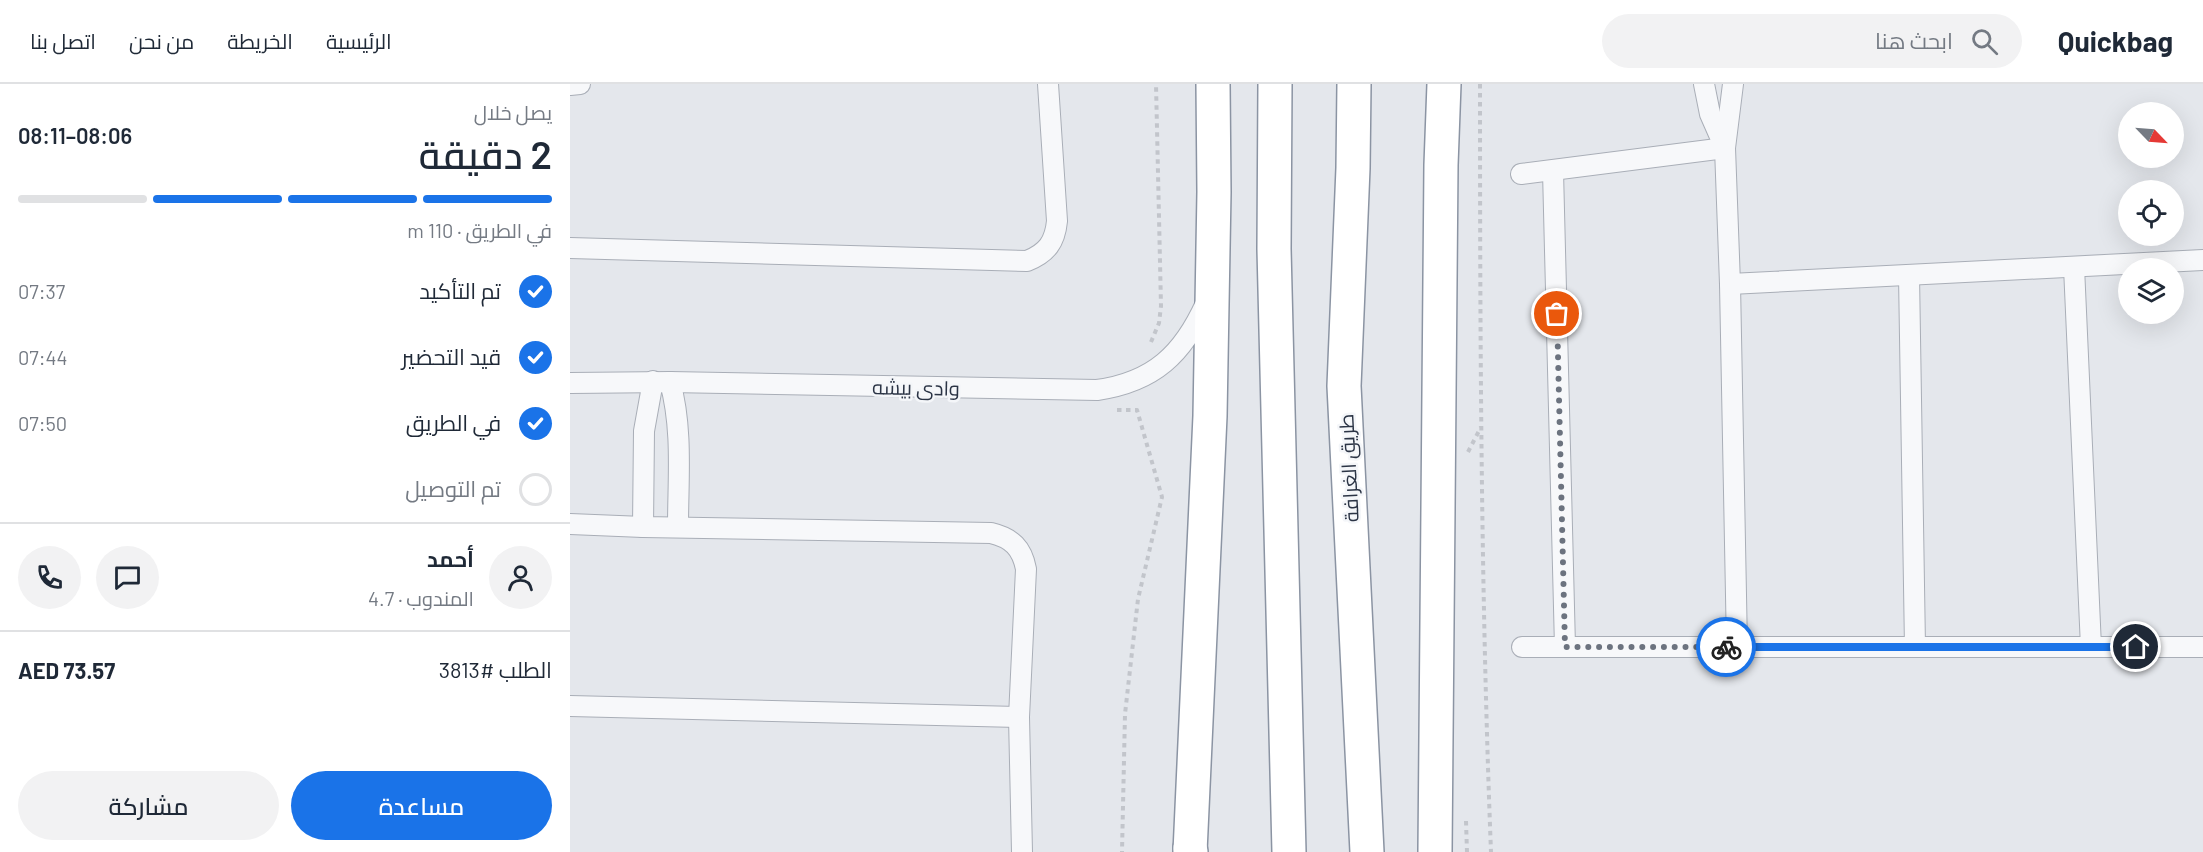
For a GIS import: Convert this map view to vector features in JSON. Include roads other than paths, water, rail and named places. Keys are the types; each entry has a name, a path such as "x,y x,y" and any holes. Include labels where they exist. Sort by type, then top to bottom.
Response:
{"highway":[{"path":"1191,851 1209,448 1213,84"},
{"path":"1275,84 1274,249 1289,852"},
{"name":"طريق الغرافة","path":"1354,84 1344,386 1367,852"},
{"path":"1435,852 1444,84"}],"street":[{"path":"570,85 580,84"},
{"path":"570,248 1028,261 1040,256 1050,247 1056,235 1048,84"},
{"path":"1704,84 1710,114 1725,148"},
{"path":"1733,84 1725,148 1737,647"},
{"path":"1521,174 1725,148"},
{"path":"1553,171 1565,647"},
{"path":"1730,284 2203,261"},
{"path":"2074,267 2091,647"},
{"path":"1909,275 1915,647"},
{"name":"وادى بيشه","path":"570,383 661,382 1082,391 1115,388 1164,365 1188,338 1212,286"},
{"path":"661,382 674,398 679,431 678,527"},
{"path":"643,527 644,430 661,382"},
{"path":"570,524 991,533 1005,537 1016,544 1023,556 1026,569 1019,717 1022,852"},
{"path":"1522,647 2203,647"},
{"path":"570,706 1019,717"}]}
